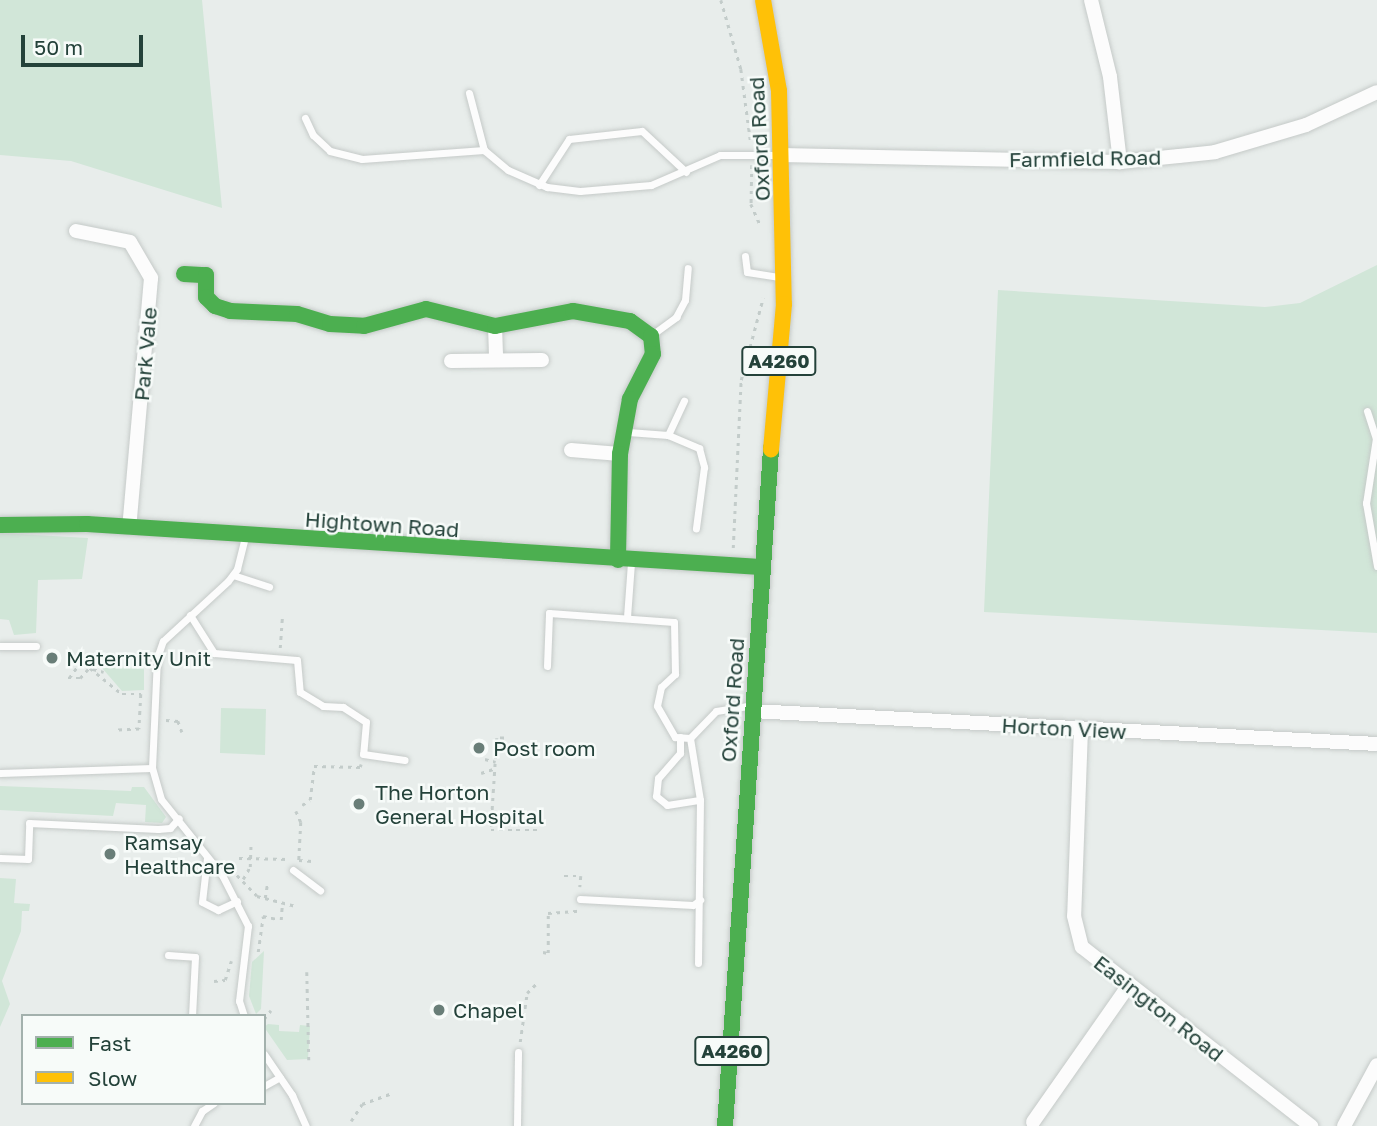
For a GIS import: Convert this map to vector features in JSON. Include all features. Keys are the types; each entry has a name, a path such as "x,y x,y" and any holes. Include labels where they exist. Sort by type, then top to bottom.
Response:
{"street":[{"name":"Oxford Road","path":"725,1126 761,567 784,278 782,155 776,65 763,0"},
{"path":"1091,0 1110,77 1120,162"},
{"name":"Farmfield Road","path":"782,155 1120,162 1215,152 1306,125 1377,92"},
{"name":"Park Vale","path":"76,232 130,242 151,278 130,527"},
{"path":"184,274 206,275 206,297 215,306 251,313 297,314 330,324 365,326 426,309 495,326 573,311 630,321 651,336 653,354 630,399 620,454 625,560"},
{"path":"495,326 496,360"},
{"path":"450,361 542,360"},
{"path":"571,450 620,454"},
{"name":"Hightown Road","path":"0,525 130,527 761,567"},
{"name":"Horton View","path":"752,708 1377,744"},
{"name":"Easington Road","path":"1081,729 1074,930 1082,947 1311,1126"},
{"path":"1033,1122 1129,985"},
{"path":"1344,1126 1377,1065"}],"lane":[{"path":"469,93 484,150 508,170 539,185 563,190 605,190 651,185 720,155 782,155"},
{"path":"305,118 313,135 330,151 362,159 484,150"},
{"path":"539,185 569,139 642,131 686,172"},
{"path":"745,256 747,272 784,278"},
{"path":"651,336 676,317 685,300 688,268"},
{"path":"668,435 684,400"},
{"path":"1367,411 1376,438 1366,503 1377,566"},
{"path":"624,432 668,435 699,448 704,467 696,528"},
{"path":"243,1014 239,1001 248,926 237,901 179,818 161,799 152,768 157,658 163,641 233,575 246,536"},
{"path":"625,560 627,617"},
{"path":"233,575 269,587"},
{"path":"547,666 549,612 674,622 675,674 661,687 657,706 663,722 680,737 690,738"},
{"path":"190,615 214,653 297,660 300,692 323,706 344,707 366,722 363,754 405,760"},
{"path":"0,646 36,646"},
{"path":"690,738 716,711 752,708"},
{"path":"680,737 680,753 658,778 656,796 667,805 700,800"},
{"path":"690,738 700,800 698,963"},
{"path":"0,772 152,768"},
{"path":"0,858 28,859 29,823 158,829 170,828 179,818"},
{"path":"207,858 202,902 218,910 237,901"},
{"path":"293,870 320,890"},
{"path":"580,899 693,905 700,900"},
{"path":"168,955 195,957 192,1014"},
{"path":"517,1126 518,1052"},
{"path":"266,1057 306,1126"},
{"path":"266,1085 279,1077"},
{"path":"194,1126 202,1111 211,1105"}],"path":[{"path":"279,657 282,618"},
{"path":"78,667 68,678 80,678 90,668"},
{"path":"90,668 104,673"},
{"path":"90,668 122,694 141,694 139,729 118,730"},
{"path":"162,720 178,721 178,731 182,732"},
{"path":"504,738 497,737 496,768 491,782 491,830 539,830"},
{"path":"302,805 310,800 314,766 360,767 363,754"},
{"path":"485,760 496,762"},
{"path":"481,772 496,768"},
{"path":"296,811 301,822 299,860"},
{"path":"243,879 250,859 251,842"},
{"path":"239,858 312,860"},
{"path":"237,875 265,899 296,906"},
{"path":"542,952 548,953 548,913 579,914 581,876 564,876"},
{"path":"265,899 267,885"},
{"path":"250,957 262,944 263,916 279,919 282,904"},
{"path":"214,981 225,980 235,945 246,940"},
{"path":"307,972 309,1060"},
{"path":"518,1052 527,993 538,982"},
{"path":"266,1016 271,1010"},
{"path":"351,1121 362,1104 390,1094"}],"green space":[{"path":"0,0 202,0 222,208 71,161 0,155"},
{"path":"1377,265 1377,633 984,612 998,290 1265,307 1300,303"},
{"path":"0,533 88,538 82,579 38,580 36,633 14,635 9,620 0,619"},
{"path":"144,667 144,690 122,691 102,668"},
{"path":"221,708 266,709 265,755 220,753"},
{"path":"0,786 131,791 132,787 144,787 166,817 162,823 145,822 146,805 116,803 113,816 0,810"},
{"path":"0,878 16,879 14,903 30,904 29,911 22,911 21,931 2,981 10,1004 0,1027"},
{"path":"264,951 261,1009 256,1014 249,996 252,962"},
{"path":"279,1025 279,1031 299,1032 300,1025 310,1026 308,1059 287,1060 266,1030 266,1026"}],"traffic: fast":[{"path":"184,274 206,275 206,297 215,306 230,311 297,314 330,324 364,326 426,309 495,326 573,311 630,321 651,336 653,354 630,399 620,454 618,560"},
{"path":"725,1126 771,449"},
{"path":"0,525 87,524 761,567"}],"traffic: slow":[{"path":"763,0 779,91 784,304 771,449"}],"place":[{"name":"Maternity Unit","path":"52,658"},
{"name":"Post room","path":"479,748"},
{"name":"The Horton General Hospital","path":"359,804"},
{"name":"Ramsay Healthcare","path":"110,854"},
{"name":"Chapel","path":"439,1010"}]}
